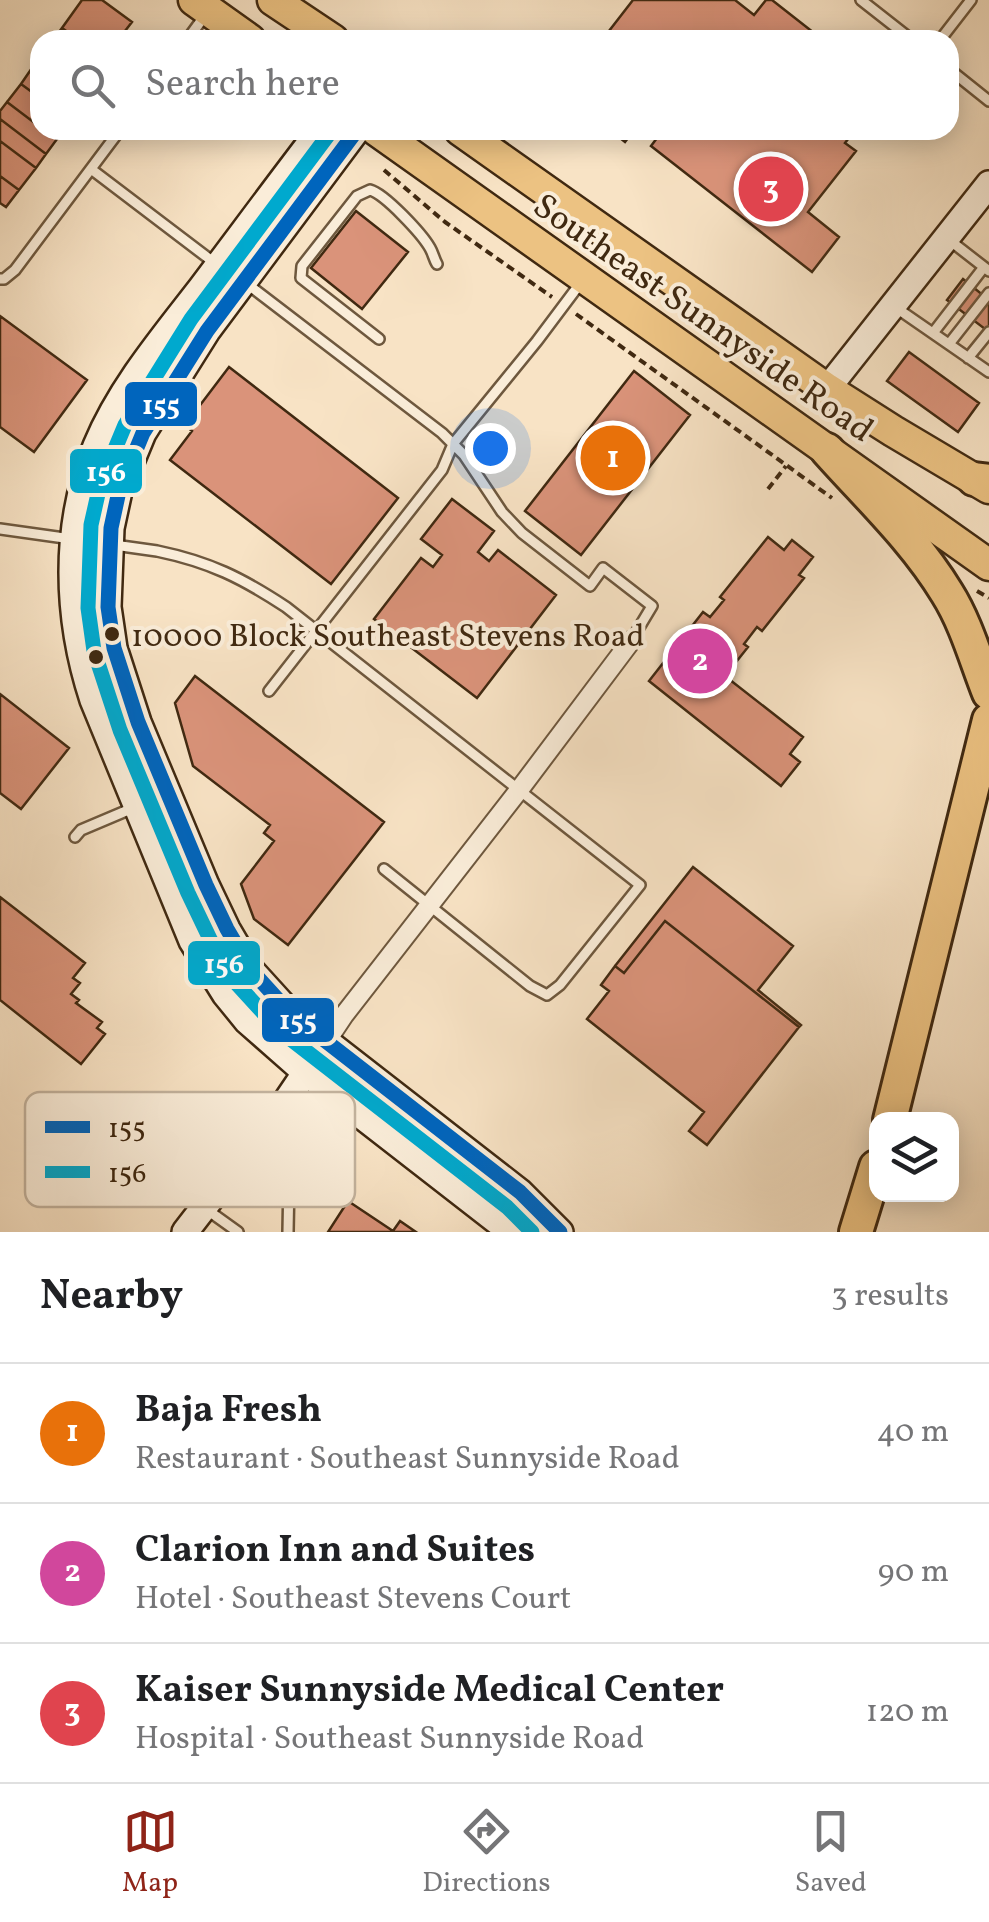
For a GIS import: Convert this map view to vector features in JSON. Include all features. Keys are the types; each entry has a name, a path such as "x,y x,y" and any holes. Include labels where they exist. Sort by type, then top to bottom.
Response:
{"highway":[{"path":"827,450 925,560 965,628 989,693"},
{"path":"892,1112 989,720"},
{"path":"856,1232 869,1190"}],"main road":[{"path":"273,0 318,30"},
{"path":"201,5 236,30"},
{"path":"312,140 155,348 107,422 86,474 74,540 72,592 82,668 92,700 192,941 248,1021 332,1092"},
{"path":"350,140 207,331 143,432 119,491 109,546 108,607 120,671 206,885 251,970 291,1014 520,1192 560,1232"},
{"name":"Southeast Sunnyside Road","path":"390,140 989,565"},
{"name":"Southeast Sunnyside Road","path":"474,140 827,388 892,431 984,483"},
{"path":"827,388 989,184"},
{"path":"291,1092 326,1042"},
{"path":"355,1110 510,1232"},
{"path":"185,1232 203,1207"}],"street":[{"path":"326,1042 631,641"}],"lane":[{"path":"861,0 899,30"},
{"path":"948,30 972,0"},
{"path":"191,30 201,5"},
{"path":"959,77 989,101"},
{"path":"0,279 15,270 113,140"},
{"path":"91,169 218,266"},
{"path":"379,339 302,278 302,266 357,196 370,190 379,192 391,203 430,247 436,264"},
{"path":"933,333 986,268 947,238"},
{"path":"269,691 442,470 453,444 584,278"},
{"path":"244,282 442,433 464,455 502,512 522,532 590,586 604,568 652,606 631,641"},
{"path":"948,344 989,293"},
{"path":"893,306 989,372"},
{"path":"968,358 989,332"},
{"path":"0,529 157,551 213,566 256,587 640,885 560,985 547,995 530,986 384,869"},
{"path":"74,837 136,807"},
{"path":"212,1207 238,1232"},
{"path":"288,1232 289,1207"}],"path":[{"path":"387,173 445,222 836,501"},
{"path":"768,489 786,466"}],"building":[{"path":"82,0 102,0 132,22 126,30 62,28"},
{"path":"633,0 735,0 754,15 766,0 772,0 810,30 610,30"},
{"path":"30,71 30,91 21,84"},
{"path":"21,84 30,91 30,119 7,102"},
{"path":"7,102 30,119 30,140 56,140 46,154 0,119 0,111"},
{"path":"0,119 46,154 36,168 0,141"},
{"path":"656,140 847,140 845,143 856,151 808,212 839,237 812,272 651,146"},
{"path":"0,141 36,168 19,190 0,176"},
{"path":"0,176 19,190 6,207 0,203"},
{"path":"356,211 408,252 362,309 311,268"},
{"path":"963,279 989,300 989,332 947,300"},
{"path":"0,316 87,380 34,452 0,427"},
{"path":"909,352 979,403 958,432 887,381"},
{"path":"229,367 398,498 331,584 170,460 192,431 185,425"},
{"path":"634,371 690,415 581,555 525,511"},
{"path":"452,499 494,531 478,552 489,561 498,550 556,595 477,698 374,619 421,558 433,567 442,555 421,539"},
{"path":"768,537 784,550 792,540 813,557 799,575 804,578 762,631 757,627 744,644 748,647 725,676 803,737 790,754 800,762 781,786 649,681 703,612 710,617 724,600 720,597"},
{"path":"195,676 384,822 288,945 254,919 241,884 274,841 264,833 270,825 193,766 175,703"},
{"path":"0,694 69,748 21,809 0,793"},
{"path":"693,867 793,946 758,990 799,1027 665,921 624,973 615,966"},
{"path":"0,897 85,963 73,978 80,983 71,994 79,1000 76,1003 102,1022 97,1028 105,1034 81,1064 0,1000"},
{"path":"665,921 799,1027 707,1145 689,1131 704,1112 587,1019 609,991 601,985 615,966 624,973"},
{"path":"355,1206 393,1231 400,1221 416,1232 328,1232 344,1207"}],"transit line":[{"name":"156","path":"325,140 191,319 125,425 100,485 91,525 88,608 94,651 120,730 188,893 235,982 279,1030 507,1207 532,1232"},
{"name":"155","path":"350,140 207,331 143,433 119,491 111,528 108,607 114,648 138,722 206,885 251,970 291,1014 520,1192 560,1232"}],"place":[{"name":"Kaiser Sunnyside Medical Center","path":"771,189"},
{"name":"Baja Fresh","path":"613,458"},
{"name":"10000 Block Southeast Stevens Road","path":"112,634"},
{"name":"Clarion Inn and Suites","path":"700,661"}]}
